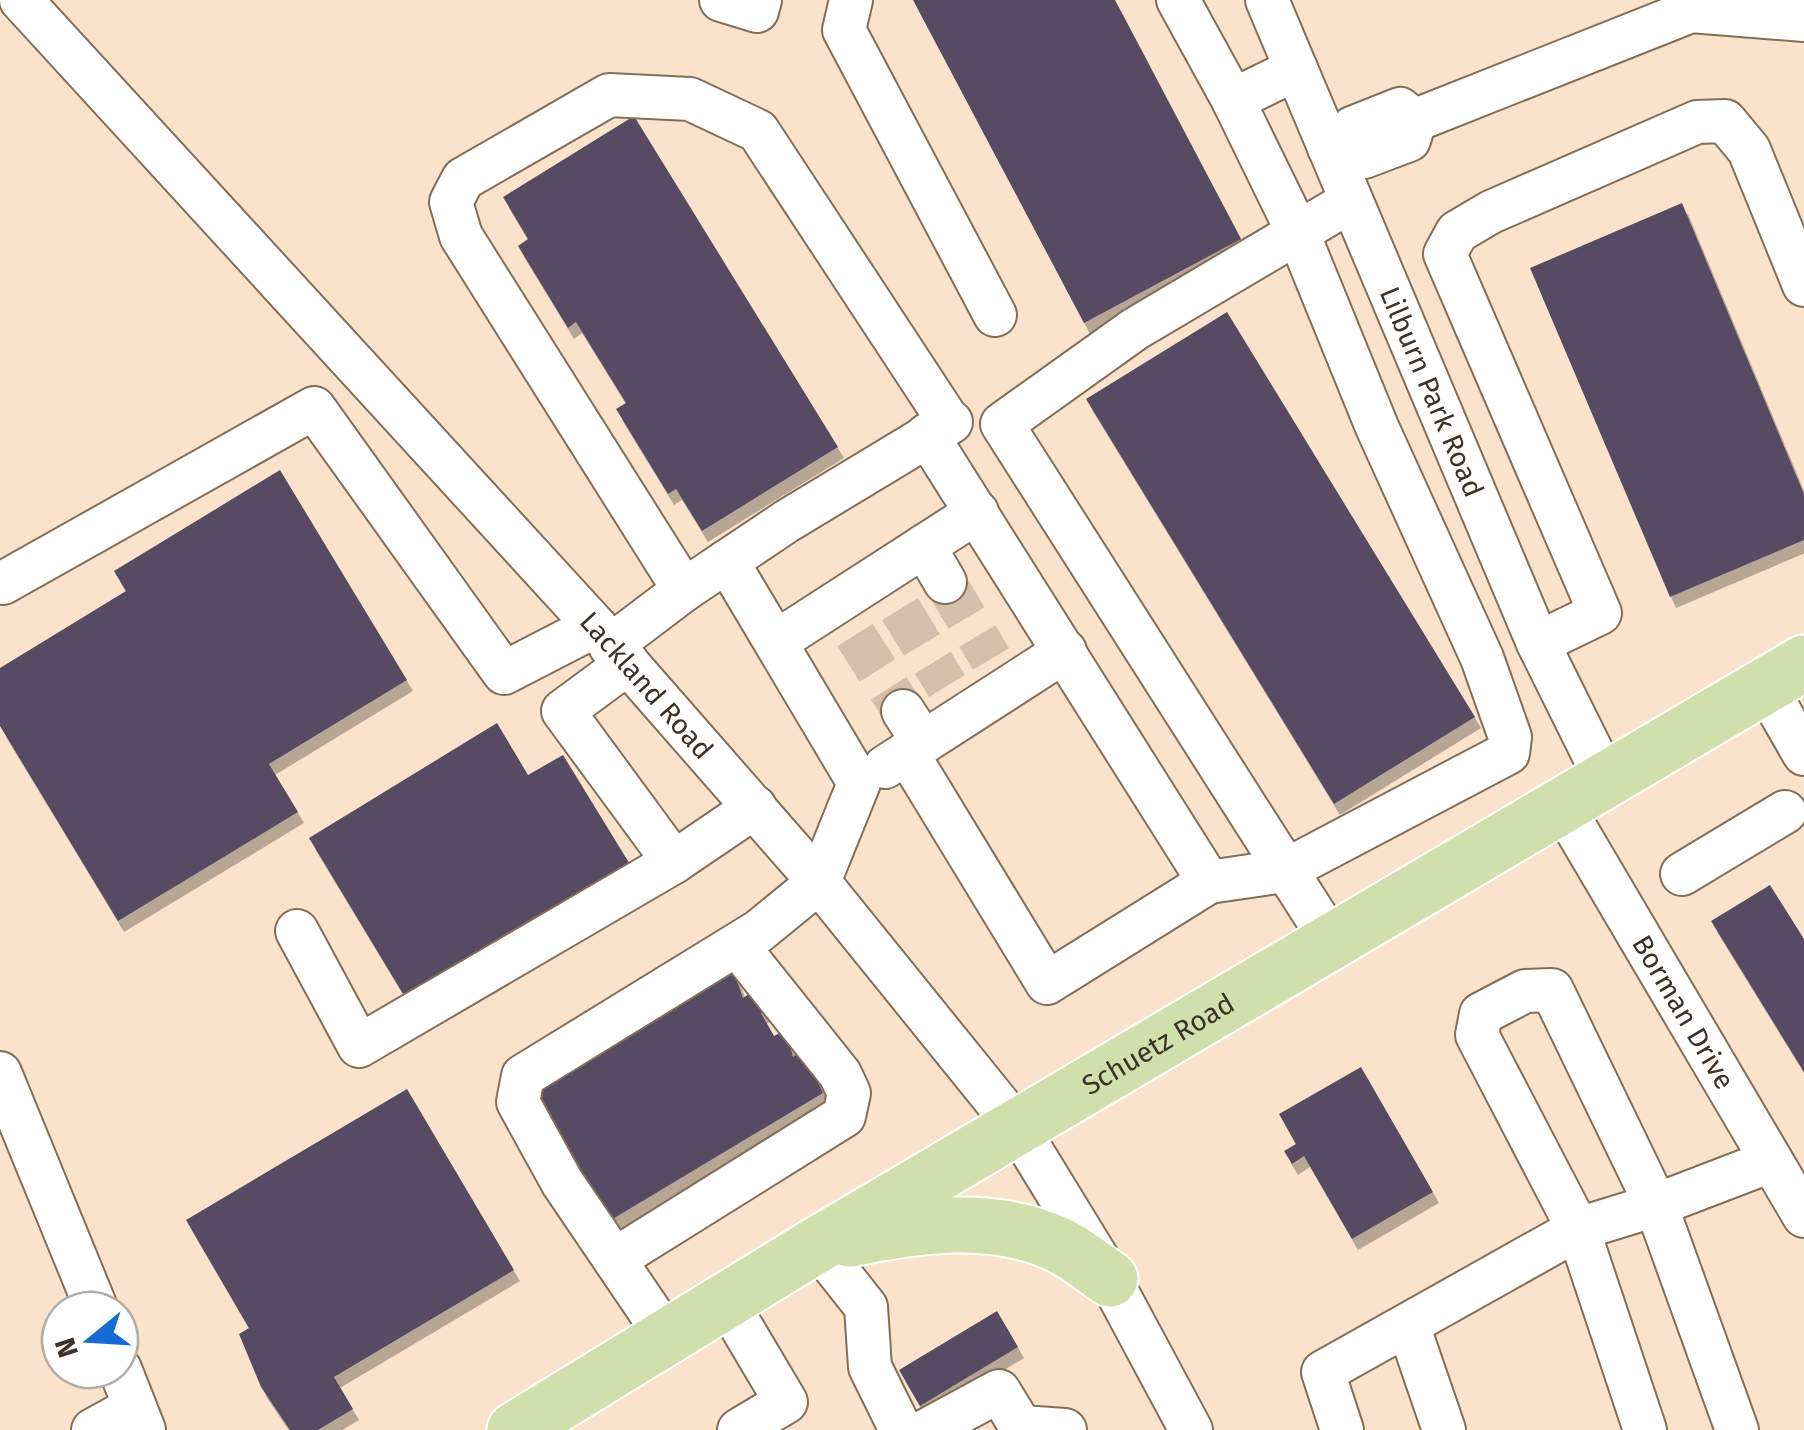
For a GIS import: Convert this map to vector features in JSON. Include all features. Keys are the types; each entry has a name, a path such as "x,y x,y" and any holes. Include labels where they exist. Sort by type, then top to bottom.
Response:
{"main road":[{"name":"Schuetz Road","path":"515,1430 817,1245 1784,674"},
{"path":"817,1245 912,1226 1003,1228 1062,1246 1110,1279"}],"street":[{"path":"721,0 757,10 760,0"},
{"path":"851,0 844,30 995,314"},
{"path":"911,736 1048,983 1209,882 1284,871 1508,753 1510,737 1482,658 1377,427 1298,234 1233,100 1178,0"},
{"name":"Lilburn Park Road","path":"1267,0 1335,146 1351,201 1538,643 1584,793"},
{"name":"Lackland Road","path":"22,1 611,645 820,882 1017,1127 1110,1279 1190,1430"},
{"path":"1335,146 1352,128 1400,110 1415,121 1689,6 1804,20"},
{"path":"1233,100 1296,68"},
{"path":"684,590 461,236 451,202 463,180 609,95 690,98 758,131 938,428 977,512 1209,882"},
{"path":"1386,285 1445,254 1457,232 1491,212 1697,122 1725,121 1748,150 1804,285"},
{"path":"674,862 563,711 611,645 684,590 938,428 1002,424 1135,329 1351,201"},
{"path":"1445,254 1600,613 1538,643"},
{"path":"4,583 314,408 365,374"},
{"path":"314,408 504,673 611,645"},
{"path":"1002,424 1332,942"},
{"path":"777,641 845,619 934,564 977,512"},
{"path":"727,562 859,783"},
{"path":"667,1337 562,1182 518,1102 523,1076 759,932 820,882 859,783 956,700 1000,673 1065,651"},
{"path":"1784,674 1804,754"},
{"name":"Borman Drive","path":"1584,793 1771,1161 1804,1216"},
{"path":"297,931 359,1046 674,862 755,807"},
{"path":"1682,874 1798,819"},
{"path":"614,1259 844,1116 849,1093 840,1074 737,945"},
{"path":"1645,1430 1578,1229 1477,1034 1481,1014 1525,991 1552,990 1656,1205 1737,1430"},
{"path":"0,1073 90,1290"},
{"path":"1342,1430 1323,1372 1578,1229 1656,1205 1771,1161"},
{"path":"817,1245 866,1307 870,1367 901,1430"},
{"path":"726,1302 786,1402 740,1430"},
{"path":"1408,1324 1444,1430"},
{"path":"927,1430 998,1391 1021,1426 1065,1430"},
{"path":"93,1430 133,1402"}],"building":[{"path":"913,0 1115,0 1241,239 1084,323"},
{"path":"634,116 838,447 702,531 676,489 668,494 616,409 626,403 576,322 568,328 518,246 528,239 503,197"},
{"path":"1682,203 1804,494 1804,540 1670,597 1530,268"},
{"path":"1227,312 1475,717 1334,804 1086,399"},
{"path":"280,470 407,680 269,764 298,812 118,921 0,726 0,668 126,591 114,571"},
{"path":"497,723 528,775 563,755 631,866 408,1002 309,838"},
{"path":"1770,885 1804,939 1804,1072 1711,921"},
{"path":"734,972 743,998 755,990 765,1009 761,1013 774,1036 786,1030 793,1057 803,1050 823,1093 606,1223 533,1105 537,1089"},
{"path":"1361,1067 1433,1192 1352,1239 1304,1156 1292,1164 1284,1151 1296,1144 1279,1114"},
{"path":"407,1089 514,1270 334,1377 353,1409 318,1430 290,1430 261,1387 239,1334 249,1328 186,1220"},
{"path":"997,1311 1018,1347 920,1406 899,1370"}],"tunnel":[{"path":"945,582 991,659"},
{"path":"900,609 947,686"},
{"path":"855,635 903,711"}]}
